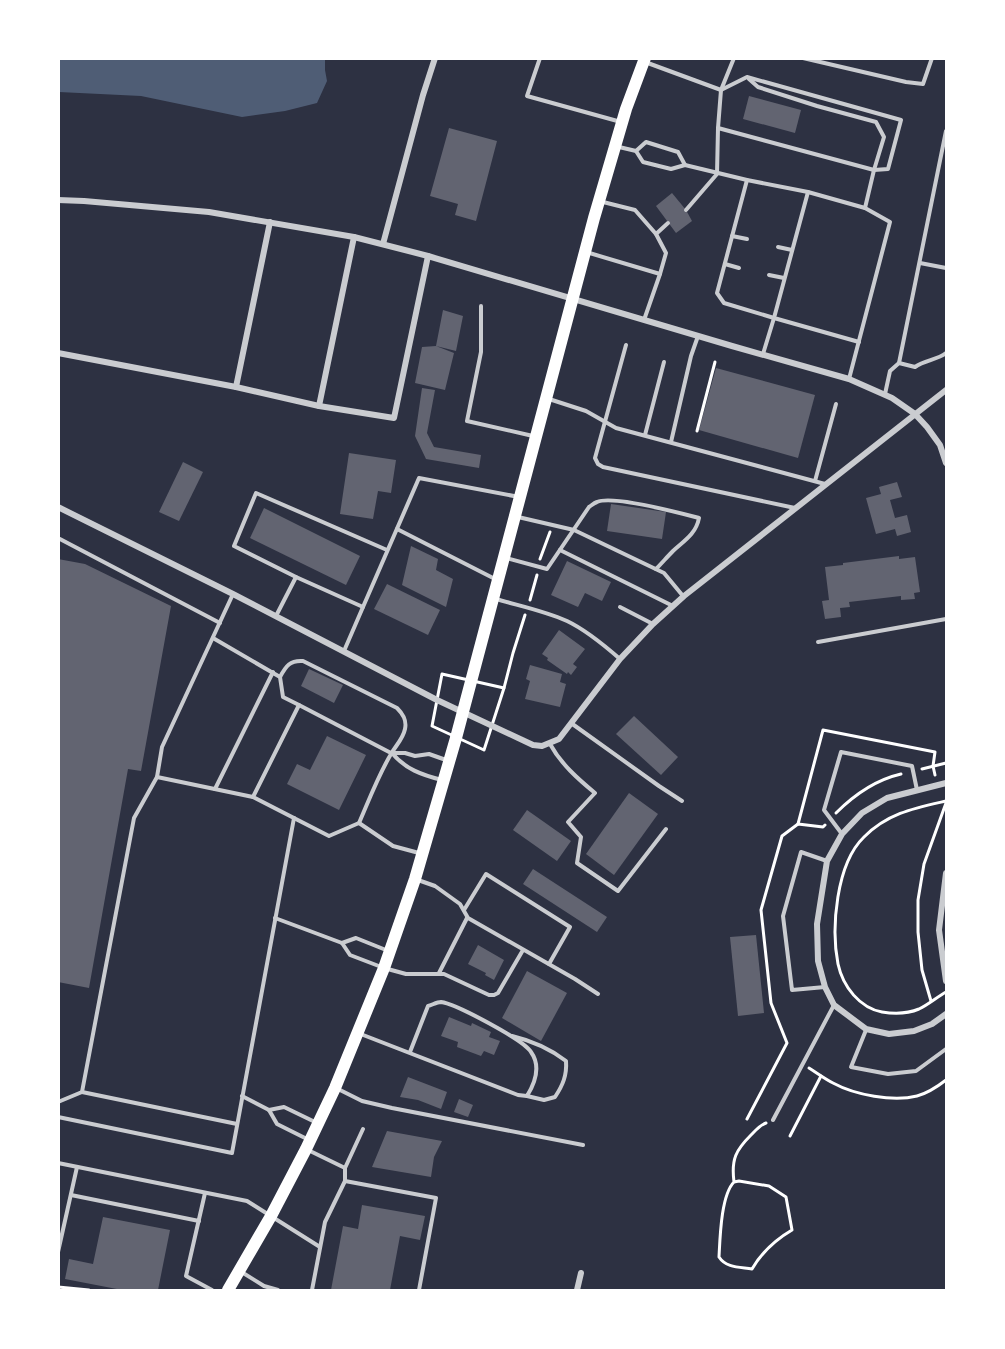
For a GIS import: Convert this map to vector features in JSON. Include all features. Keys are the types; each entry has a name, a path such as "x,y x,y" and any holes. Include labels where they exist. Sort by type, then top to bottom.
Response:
{"main road":[{"path":"228,1290 271,1216 335,1088 384,968 415,879 463,713 585,251 622,123 644,60"}],"street":[{"path":"383,244 435,58"},
{"path":"58,200 209,212 354,237 428,256 849,379 885,394 915,414 940,446 946,463"},
{"path":"236,387 270,222"},
{"path":"319,406 354,237"},
{"path":"58,353 236,387 319,406 394,418 428,256"},
{"path":"58,507 463,713 525,742 542,746 559,739 620,659 684,596 946,390"},
{"path":"946,783 887,798 862,813 842,834 827,861 817,924 818,961 825,987 834,1005 866,1029 889,1034 915,1031 933,1024 946,1014"},
{"path":"946,873 939,930 946,981"},
{"path":"578,1290 581,1273"}],"lane":[{"path":"540,58 527,96 622,123"},
{"path":"686,210 717,174 720,90 734,58"},
{"path":"803,58 923,84 932,58"},
{"path":"644,60 720,90 747,77 901,120 888,170 874,171 718,128"},
{"path":"747,77 758,87 876,122 884,137 865,208"},
{"path":"885,394 890,371 899,363 946,135"},
{"path":"636,151 646,142 678,152 685,165"},
{"path":"615,146 636,151 643,162 671,169 685,165 717,174 808,192 865,208 890,222 849,379"},
{"path":"747,180 717,293 724,303 859,342"},
{"path":"763,355 808,192"},
{"path":"599,201 635,210 656,234 666,253 644,320"},
{"path":"656,234 668,223"},
{"path":"732,236 747,239"},
{"path":"778,247 792,250"},
{"path":"585,251 660,274"},
{"path":"920,263 946,268"},
{"path":"725,264 739,268"},
{"path":"769,275 784,278"},
{"path":"481,306 481,352 466,421 536,437"},
{"path":"671,442 691,356 698,336"},
{"path":"626,345 595,458 598,464 603,467 796,508"},
{"path":"899,363 915,367 921,362 941,357 946,353"},
{"path":"645,435 664,362"},
{"path":"547,398 586,411 616,428 825,484"},
{"path":"815,482 836,404"},
{"path":"344,651 419,478 520,497"},
{"path":"363,608 234,546 256,493 387,550"},
{"path":"504,557 547,569 589,507 598,501 613,500 699,518 692,535 656,569"},
{"path":"515,517 574,530 664,573 684,596"},
{"path":"397,529 497,581"},
{"path":"58,538 219,623"},
{"path":"560,550 673,606"},
{"path":"276,616 296,577"},
{"path":"82,1092 134,818 157,777 162,747 233,594"},
{"path":"492,598 568,621 600,642 620,659"},
{"path":"620,607 653,624"},
{"path":"818,642 946,619"},
{"path":"213,638 280,677"},
{"path":"157,777 254,797 329,836 359,823 392,753 402,740 406,728 403,714 398,708 297,660 290,662 280,677 283,697 392,753 400,764 423,775 444,781"},
{"path":"215,789 273,672"},
{"path":"254,797 299,705"},
{"path":"572,723 682,801"},
{"path":"550,744 557,756 595,793 568,822 581,837 577,863 618,891 666,829"},
{"path":"842,834 824,810 841,752 912,766 917,790"},
{"path":"392,753 415,756 429,754 450,761"},
{"path":"58,1117 232,1153 294,818"},
{"path":"359,823 393,846 423,854"},
{"path":"825,987 792,990 783,916 801,852 827,861"},
{"path":"464,911 486,874 570,927 549,963"},
{"path":"415,879 435,886 460,904 468,918 549,963 598,994"},
{"path":"275,918 342,943 350,955 384,968 406,974 444,974 489,995 498,993 523,950"},
{"path":"439,974 468,918"},
{"path":"342,943 356,938 390,951"},
{"path":"410,1052 428,1006 441,1002 476,1016 531,1050 536,1064 535,1077 527,1096"},
{"path":"773,1120 834,1005"},
{"path":"866,1029 851,1067 888,1074 916,1071 946,1049"},
{"path":"358,1032 518,1095 544,1100 555,1097 562,1087 567,1072 566,1061 531,1040 509,1035"},
{"path":"335,1088 362,1101 392,1108 583,1145"},
{"path":"58,1102 82,1092 237,1124"},
{"path":"242,1096 269,1110 277,1124 345,1168"},
{"path":"269,1110 284,1107 318,1124"},
{"path":"312,1290 324,1222 345,1181 345,1168 363,1129"},
{"path":"58,1163 247,1201 320,1247"},
{"path":"58,1252 77,1167"},
{"path":"345,1181 436,1198 419,1290"},
{"path":"205,1193 186,1276 212,1290"},
{"path":"71,1196 199,1221"},
{"path":"240,1271 264,1286 278,1290"}],"path":[{"path":"697,431 715,362"},
{"path":"747,1119 787,1043 771,1003 761,910 782,836 798,824 823,827 849,800 891,776 946,763"},
{"path":"946,802 904,811 881,822 862,838 849,858 836,911 838,965 852,994 873,1010 905,1013 919,1009 946,991"},
{"path":"931,1001 922,969 918,932 918,900 924,864 946,802"},
{"path":"802,1065 844,1088 862,1094 891,1097 916,1096 946,1080"},
{"path":"790,1136 821,1076"},
{"path":"734,1182 732,1171 734,1156 741,1144 761,1125 773,1120"},
{"path":"734,1182 769,1186 786,1197 792,1230 767,1248 752,1269 724,1264 719,1257 721,1222 729,1186 734,1182"},
{"path":"58,1287 89,1290"}],"water":[{"path":"59,58 325,59 327,81 317,103 285,111 242,117 141,96 59,92"}],"building":[{"path":"749,96 801,110 795,133 743,119"},
{"path":"449,128 497,141 476,221 455,215 458,204 430,196"},
{"path":"672,193 692,221 676,233 656,206"},
{"path":"443,310 463,316 456,351 436,346"},
{"path":"436,346 454,353 445,390 415,383 422,347"},
{"path":"716,368 815,395 798,458 699,430"},
{"path":"422,388 435,390 427,433 434,447 481,455 479,468 426,459 415,436"},
{"path":"349,453 396,460 391,493 378,491 373,519 340,514"},
{"path":"183,462 203,472 179,521 159,512"},
{"path":"897,482 902,497 890,500 895,518 907,515 911,532 897,536 895,529 876,534 866,498 881,494 879,487"},
{"path":"611,504 666,512 662,539 607,531"},
{"path":"264,508 360,556 346,585 250,538"},
{"path":"411,546 438,559 436,570 453,579 446,607 402,585"},
{"path":"899,556 899,559 915,557 920,592 914,593 915,599 901,600 901,596 849,602 850,607 840,608 841,617 825,619 822,601 829,600 825,567"},
{"path":"58,559 85,564 171,606 141,771 128,769 89,988 58,982"},
{"path":"567,561 611,582 602,601 585,593 578,607 551,595"},
{"path":"387,584 440,610 428,635 374,609"},
{"path":"559,630 585,649 573,664 577,667 571,675 547,660 548,658 542,654"},
{"path":"530,665 562,674 560,682 566,684 560,707 525,699 530,681 526,679"},
{"path":"309,669 343,685 334,703 301,686"},
{"path":"634,716 678,757 661,775 616,734"},
{"path":"327,736 366,755 339,810 287,784 297,764 310,770"},
{"path":"629,793 658,814 614,875 586,854"},
{"path":"527,810 571,841 557,861 513,830"},
{"path":"533,869 607,917 597,932 523,884"},
{"path":"756,935 764,1013 738,1016 730,937"},
{"path":"478,945 504,960 494,980 468,964"},
{"path":"527,971 567,993 541,1041 502,1018"},
{"path":"449,1017 471,1026 472,1023 491,1032 489,1037 500,1041 494,1055 484,1051 481,1056 457,1047 458,1042 441,1036"},
{"path":"408,1077 447,1092 441,1109 418,1100 400,1097"},
{"path":"459,1099 473,1105 468,1117 454,1112"},
{"path":"387,1131 442,1141 434,1157 431,1177 372,1167"},
{"path":"362,1205 425,1216 420,1240 400,1236 390,1290 331,1290 343,1226 358,1229"},
{"path":"103,1217 170,1230 158,1290 122,1290 65,1279 69,1259 93,1264"}]}
